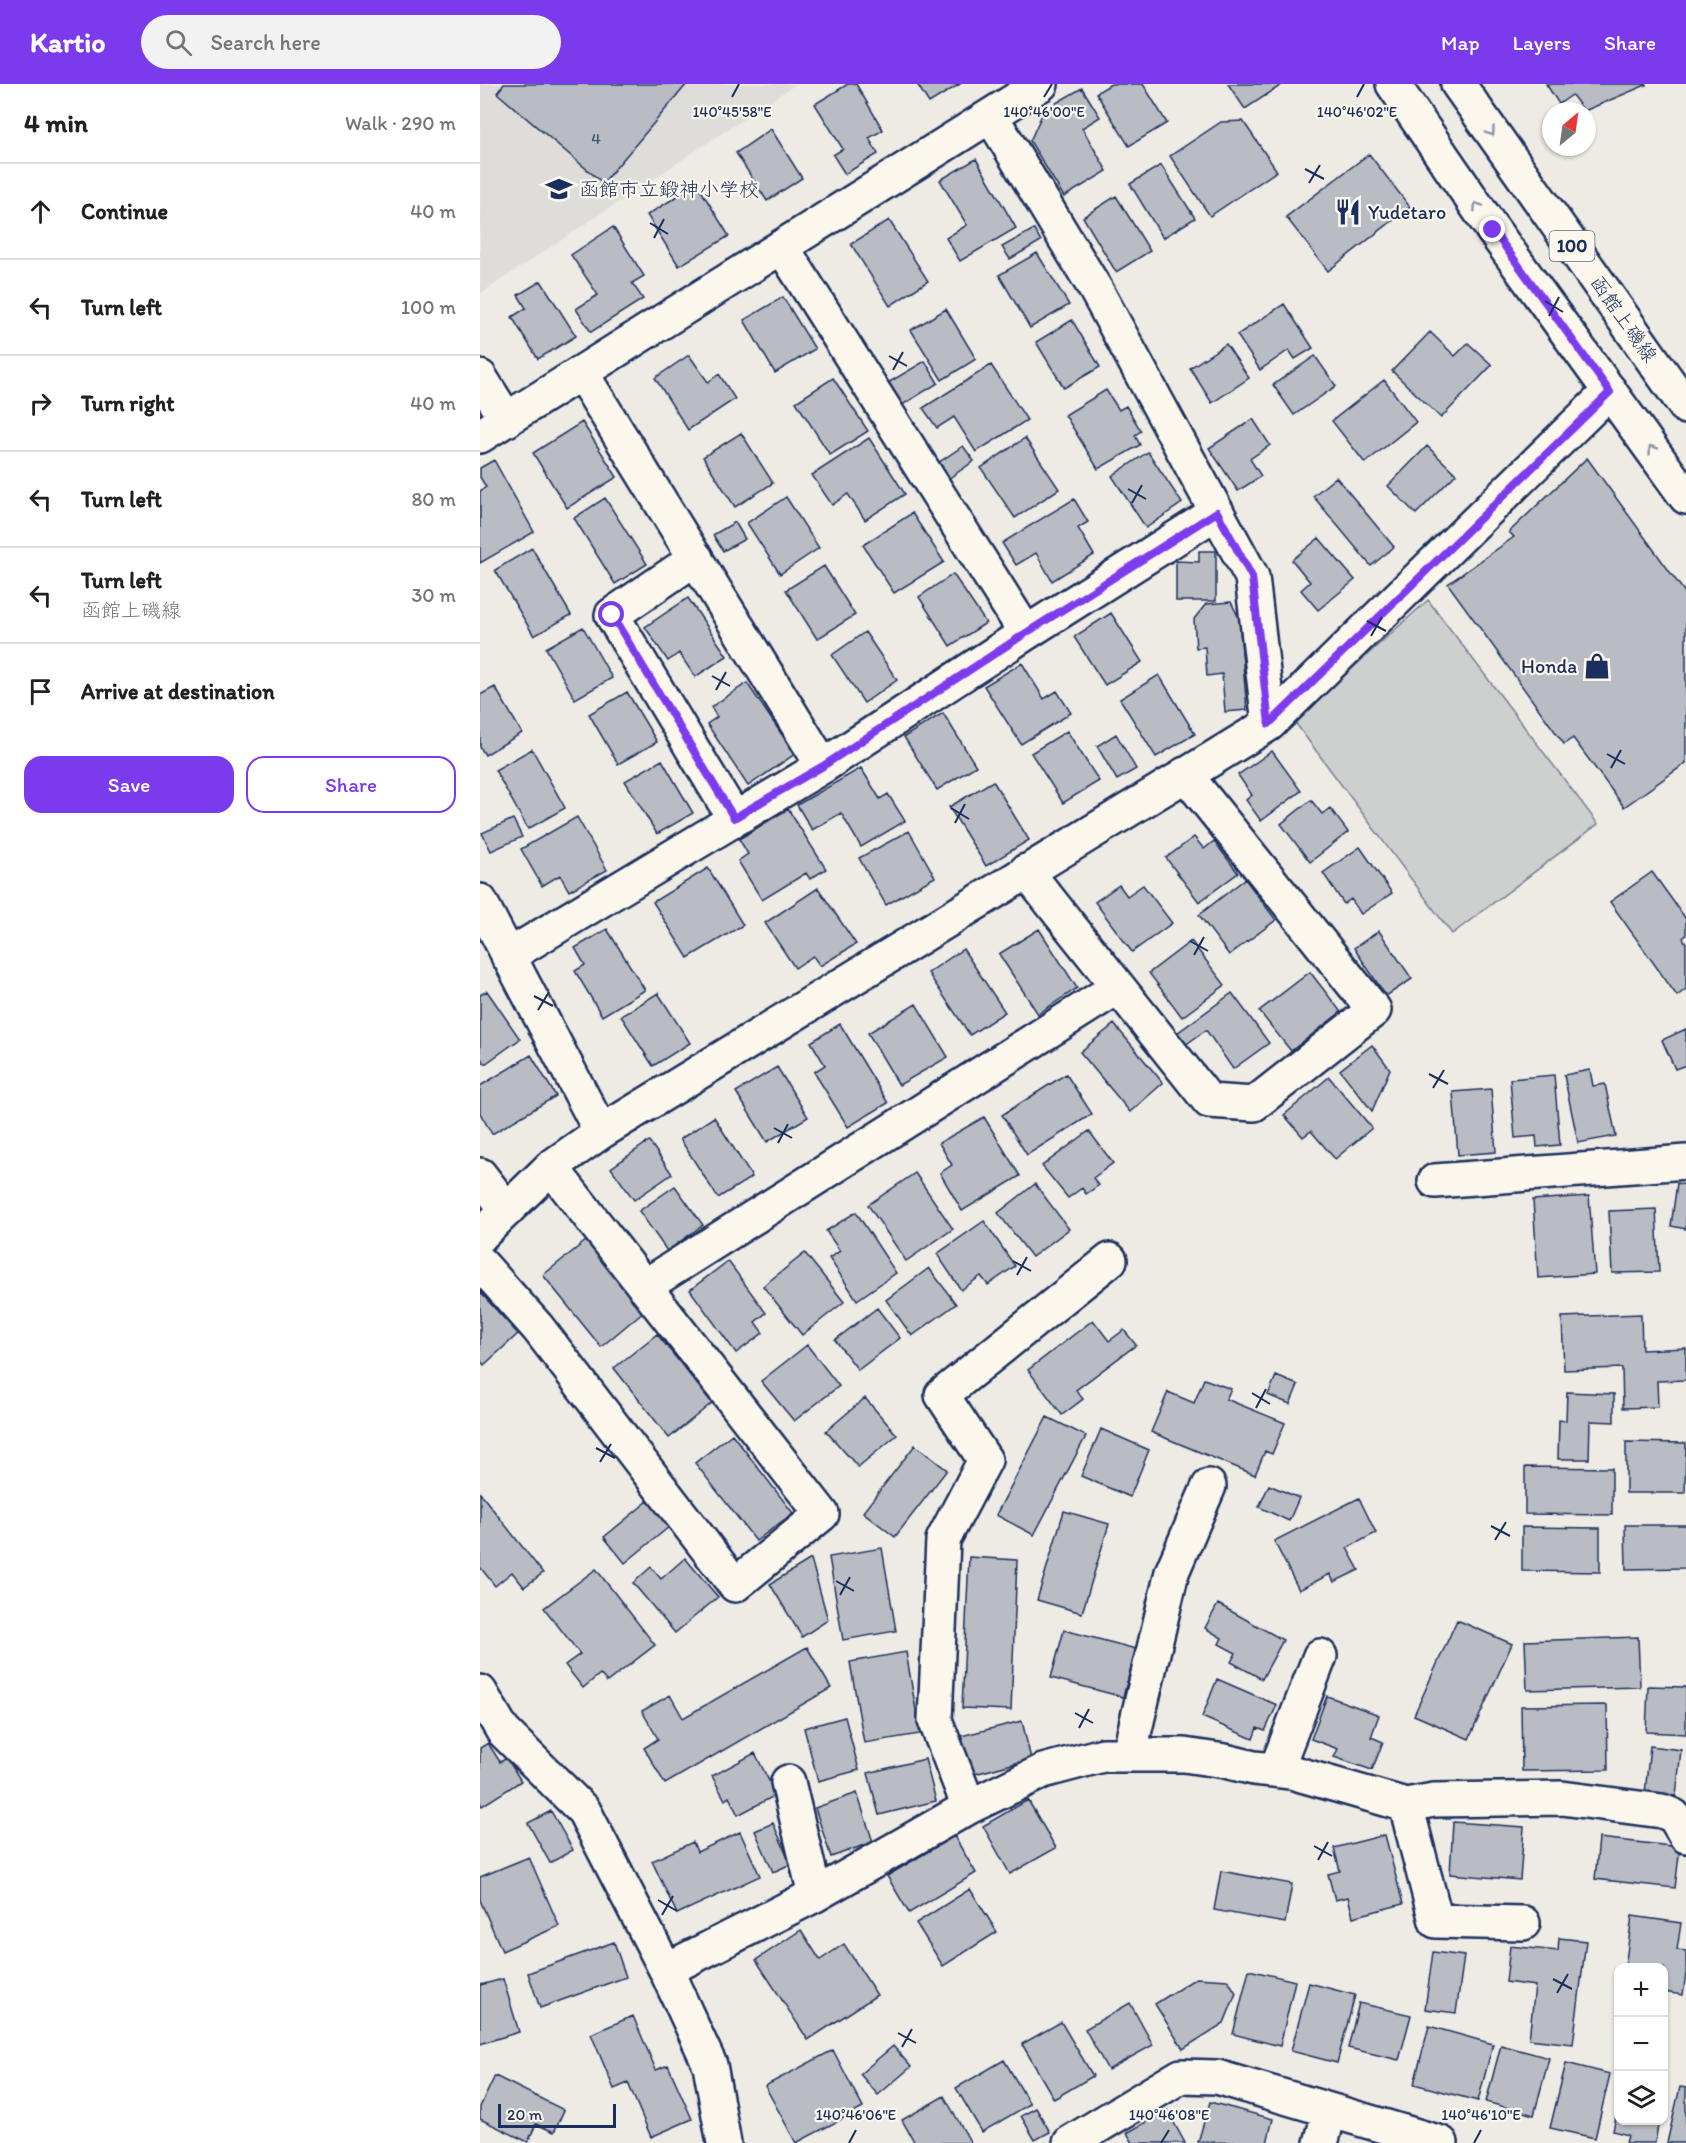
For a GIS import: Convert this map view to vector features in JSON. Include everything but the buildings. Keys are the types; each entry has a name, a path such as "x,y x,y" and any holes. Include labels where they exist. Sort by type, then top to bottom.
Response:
{"street":[{"path":"480,377 494,428 1041,84"},
{"name":"100","path":"1393,84 1493,230 1686,497"},
{"name":"函館上磯線","path":"1458,84 1686,407"},
{"path":"991,116 1096,290 1252,577 1269,724"},
{"path":"782,247 1026,633"},
{"path":"582,374 823,766"},
{"path":"480,1236 552,1167 601,1132 1269,724 1610,392"},
{"path":"508,956 823,766 1217,512"},
{"path":"696,558 612,615 734,818"},
{"path":"1026,871 1209,1101 1254,1104 1374,1010 1185,774"},
{"path":"480,901 601,1132"},
{"path":"645,1286 1118,987"},
{"path":"1435,1181 1686,1162"},
{"path":"480,1263 538,1328 735,1585 822,1514 552,1167"},
{"path":"480,1175 507,1210"},
{"path":"969,1807 935,1720 943,1540 985,1460 942,1395 1110,1260"},
{"path":"1130,1755 1172,1572 1209,1486"},
{"path":"1276,1770 1320,1656"},
{"path":"480,1692 502,1731 584,1811 666,1970 710,2065 724,2143"},
{"path":"666,1970 815,1895 969,1807 1043,1771 1103,1755 1184,1755 1225,1761 1254,1768 1291,1772 1407,1804 1434,1800 1562,1798 1662,1811 1674,1816 1686,1836"},
{"path":"788,1782 815,1895"},
{"path":"1407,1804 1436,1921 1523,1923"},
{"path":"1070,2143 1181,2076 1217,2077 1441,2143"},
{"path":"1321,2143 1330,2111"}],"shaded area":[{"name":"函館市立鍛神小学校","path":"480,84 796,84 480,294"},
{"path":"1428,600 1598,824 1452,934 1294,721"}],"place":[{"name":"函館市立鍛神小学校","path":"559,189"},
{"name":"Yudetaro","path":"1348,212"},
{"name":"Honda","path":"1597,666"}],"route":[{"path":"612,615 734,818 823,766 1217,512 1252,577 1269,724 1610,392 1493,230"}]}
